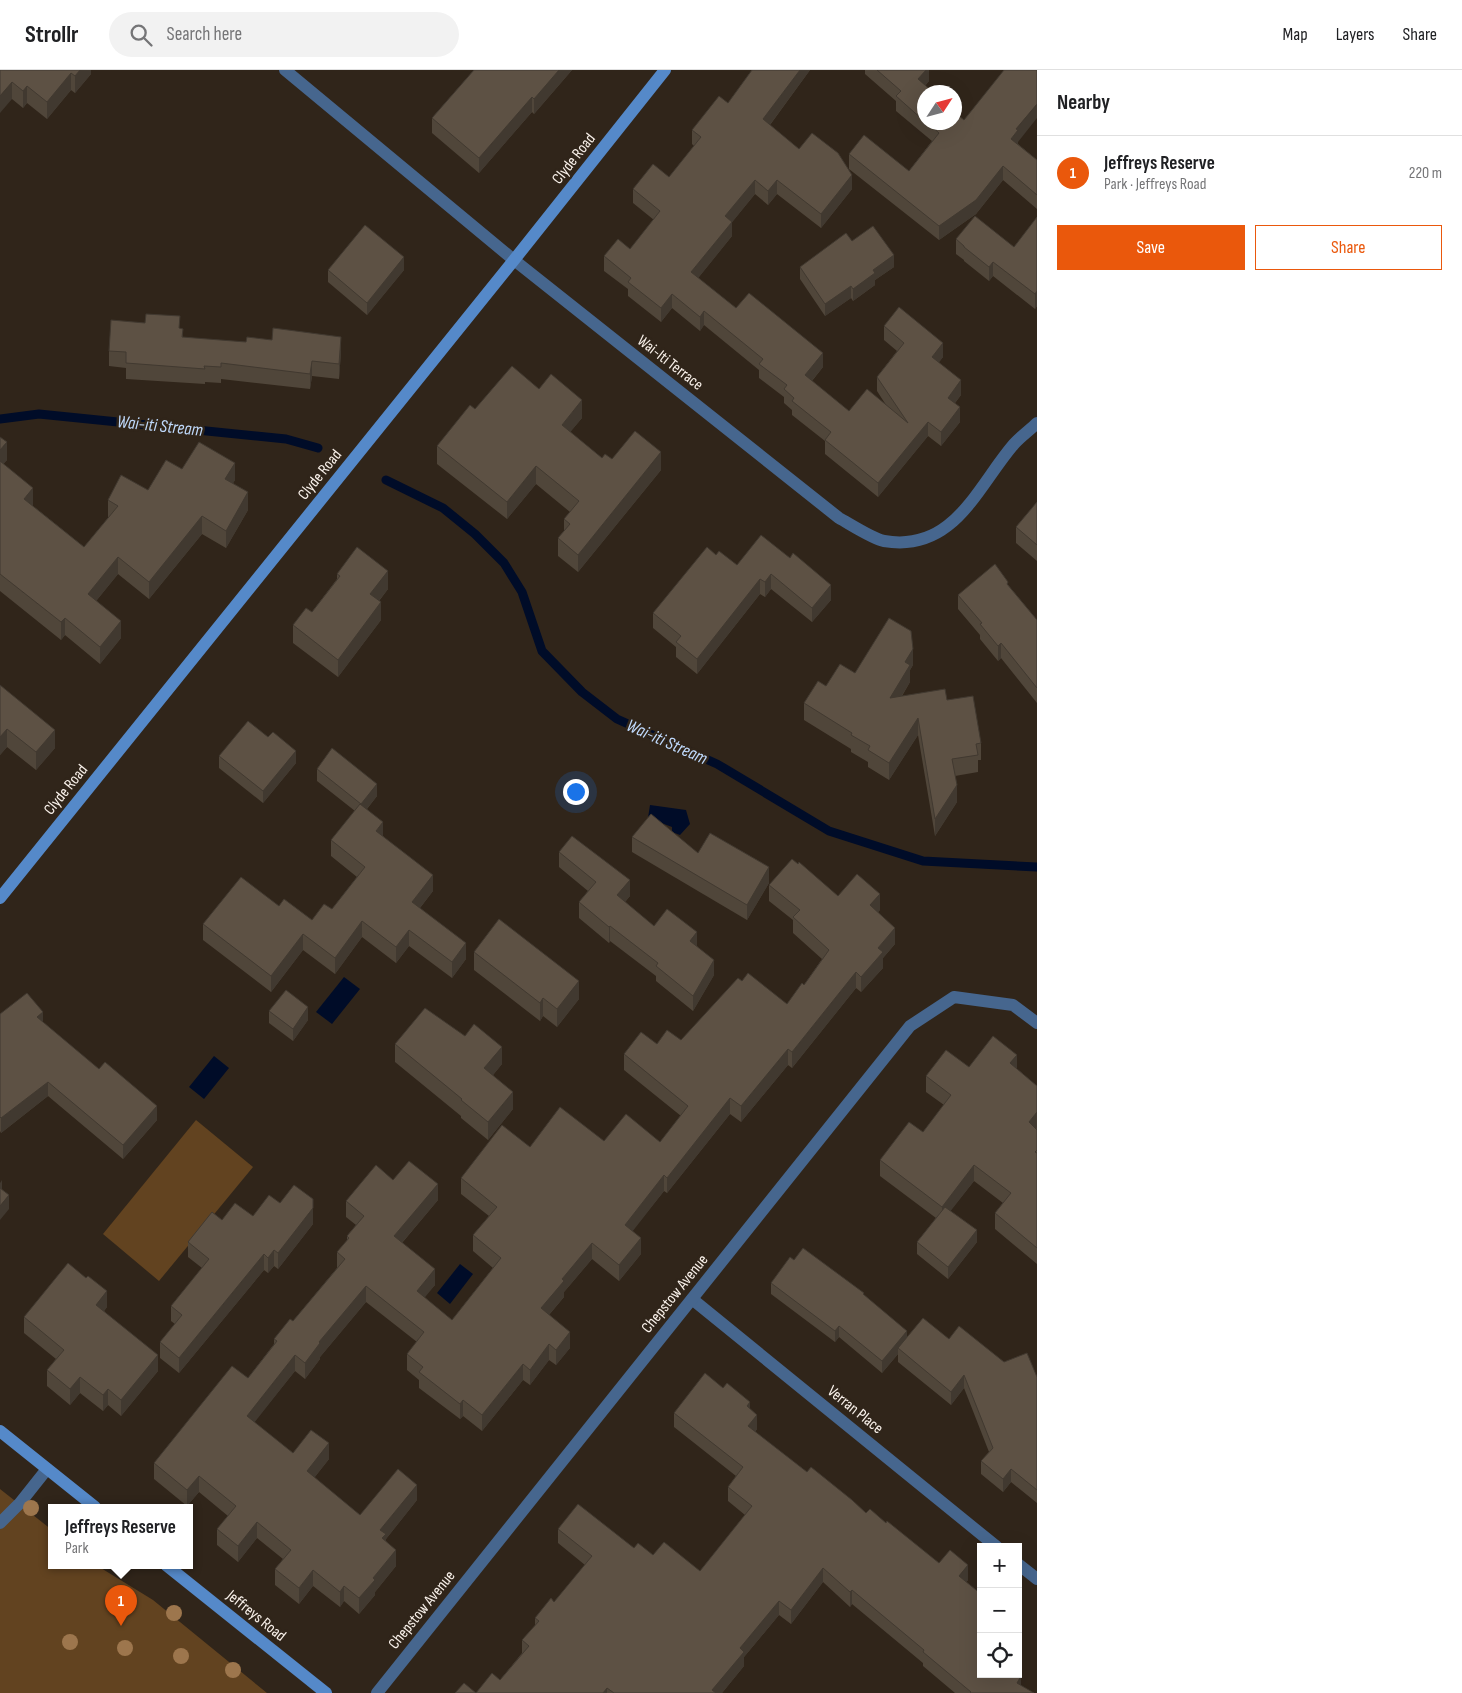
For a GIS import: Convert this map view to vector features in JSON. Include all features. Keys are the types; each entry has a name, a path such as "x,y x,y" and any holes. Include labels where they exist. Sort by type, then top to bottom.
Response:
{"street":[{"name":"Wai-Iti Terrace","path":"285,70 514,260 839,518 882,541 910,542 938,533 962,515 1015,443 1037,423"},
{"name":"Clyde Road","path":"0,898 665,70"},
{"name":"Chepstow Avenue","path":"377,1693 910,1026 954,996 1013,1006 1037,1023"},
{"name":"Verran Place","path":"692,1299 992,1543"},
{"path":"0,1431 91,1504"},
{"path":"0,1523 20,1503 47,1469"},
{"path":"1022,1567 1037,1579"},
{"name":"Jeffreys Road","path":"171,1569 326,1693"}],"shaded area":[{"path":"196,1120 253,1167 159,1281 103,1234"},
{"path":"0,1489 48,1527 48,1569 103,1569 153,1600 267,1693 0,1693"}],"water":[{"path":"650,805 686,810 690,824 680,835 672,832 672,827 648,818"},
{"path":"344,977 360,989 332,1024 316,1012"},
{"path":"214,1056 229,1068 204,1099 189,1087"},
{"path":"460,1264 473,1274 450,1304 437,1293"}],"building":[{"path":"0,70 80,70 75,76 71,73 47,102 27,86 23,91 12,82 0,96"},
{"path":"474,70 559,70 534,99 532,97 479,158 432,118"},
{"path":"752,70 800,70 763,119 799,149 812,133 838,153 852,175 821,214 777,180 768,191 755,180 725,216 732,222 691,272 736,308 749,293 823,353 805,375 849,411 867,389 908,423 877,377 904,343 884,326 899,307 943,343 932,357 961,380 948,398 960,407 941,432 928,422 878,483 825,440 831,432 792,401 794,398 784,389 787,385 759,364 763,359 704,311 700,317 672,294 661,308 628,282 631,278 604,256 618,239 630,249 660,211 633,189 653,164 669,177 701,137 692,130 719,96 728,103"},
{"path":"877,70 926,70 918,79 925,85 917,85 917,115 896,96 901,91"},
{"path":"1004,70 1037,70 1037,104 1016,129 1018,130 1011,139 1037,160 1037,195 1003,166 976,200 939,226 849,154 864,135 909,171 939,133 936,130 962,130 962,118 964,120"},
{"path":"975,216 1014,247 1037,217 1037,291 1035,294 993,262 989,267 956,239"},
{"path":"365,225 404,257 367,303 328,270"},
{"path":"873,226 894,255 873,270 875,273 853,289 851,286 825,304 800,267 846,233 852,241"},
{"path":"146,314 180,316 179,328 183,329 182,337 246,342 247,337 272,340 273,328 341,337 339,364 312,361 310,374 221,363 221,367 204,366 205,369 126,363 126,352 109,351 111,320 145,323"},
{"path":"512,366 539,389 551,374 582,400 562,425 602,458 605,454 612,459 635,431 661,452 578,555 558,538 570,524 564,519 579,501 536,466 507,502 437,446 470,405 475,409"},
{"path":"0,437 7,442 0,450"},
{"path":"199,442 235,463 225,479 248,492 226,531 202,516 149,582 118,557 88,594 121,621 100,647 65,618 61,622 0,574 0,461 33,488 24,499 84,547 118,506 108,500 121,475 148,490 166,460 182,469"},
{"path":"1037,502 1037,545 1016,527"},
{"path":"761,535 790,558 793,553 831,585 812,608 771,574 765,582 760,579 697,659 676,642 681,636 653,613 707,547 716,555 719,551 737,565"},
{"path":"357,547 388,571 370,594 381,602 338,660 293,625 306,608 312,612 340,576 337,574"},
{"path":"995,564 1008,582 1007,584 1037,620 1037,688 1001,643 998,646 980,624 982,623 958,595"},
{"path":"889,618 911,631 913,649 905,662 910,665 890,698 945,689 947,700 973,696 981,743 976,744 978,755 952,759 957,785 935,819 918,718 889,763 868,750 870,746 851,735 852,733 804,703 818,681 826,686 840,664 855,673"},
{"path":"0,685 55,730 36,752 7,729 0,737"},
{"path":"248,721 268,737 273,732 296,751 263,791 219,756"},
{"path":"332,748 377,784 361,804 317,769"},
{"path":"360,804 383,822 376,831 433,875 412,902 466,943 452,962 409,930 396,947 362,921 335,958 303,934 271,976 203,924 241,877 279,906 284,899 312,920 324,904 332,909 365,867 331,840"},
{"path":"651,814 698,853 710,833 769,867 747,905 632,837"},
{"path":"572,836 630,880 617,895 654,926 667,909 697,932 690,941 714,960 693,996 656,966 658,963 579,902 596,882 559,852"},
{"path":"792,859 798,864 799,862 838,896 857,874 880,894 870,905 895,928 878,948 883,952 861,977 856,972 792,1052 788,1049 741,1106 730,1098 667,1178 664,1175 625,1225 641,1238 619,1265 592,1243 562,1279 564,1281 541,1308 570,1332 556,1350 549,1344 530,1370 523,1364 482,1415 463,1400 460,1404 419,1372 423,1367 407,1354 424,1332 366,1286 319,1342 305,1363 295,1355 247,1416 293,1453 311,1430 329,1443 307,1471 360,1515 398,1469 417,1485 380,1530 386,1534 382,1538 396,1550 373,1578 375,1580 359,1598 344,1586 340,1592 313,1570 299,1588 275,1569 291,1550 257,1522 238,1546 217,1529 236,1506 199,1476 187,1490 154,1463 232,1366 248,1378 277,1341 274,1339 290,1319 293,1321 345,1259 337,1252 349,1238 347,1236 364,1216 346,1201 376,1165 393,1180 409,1161 438,1184 394,1236 435,1269 417,1291 452,1320 501,1258 473,1235 497,1207 461,1178 502,1125 530,1147 560,1107 604,1141 626,1114 660,1142 688,1106 624,1054 641,1032 657,1044 667,1030 681,1040 738,978 742,981 748,973 787,1004 802,983 804,985 829,950 793,917 800,910 769,885"},
{"path":"499,919 579,981 557,1009 543,998 540,1003 474,952"},
{"path":"286,990 308,1007 293,1029 269,1011"},
{"path":"27,993 43,1012 37,1017 99,1069 105,1062 157,1106 123,1145 48,1082 0,1117 0,1014"},
{"path":"425,1008 465,1036 474,1024 502,1047 484,1068 513,1092 488,1122 395,1044"},
{"path":"993,1036 1017,1055 1010,1063 1037,1086 1037,1112 1029,1122 1037,1130 1037,1150 1035,1152 1037,1153 1037,1248 995,1213 1011,1193 974,1165 942,1207 880,1160 909,1122 923,1132 951,1095 926,1076 946,1050 969,1067"},
{"path":"294,1185 313,1199 313,1208 278,1253 274,1250 268,1258 264,1254 179,1358 160,1342 182,1315 171,1306 209,1259 188,1242 212,1212 222,1220 235,1203 253,1216 269,1195 280,1203"},
{"path":"0,1188 9,1195 0,1206"},
{"path":"945,1207 977,1230 948,1267 917,1242"},
{"path":"803,1248 864,1293 907,1331 882,1361 839,1326 835,1331 771,1283 790,1257 794,1260"},
{"path":"68,1263 86,1278 88,1276 107,1291 96,1305 158,1355 121,1400 108,1389 103,1395 80,1377 70,1389 47,1370 64,1350 24,1317"},
{"path":"923,1318 949,1339 959,1326 1004,1362 1027,1353 1037,1377 1037,1490 1011,1469 1003,1479 981,1461 993,1448 964,1375 951,1392 898,1348"},
{"path":"705,1373 723,1388 727,1383 750,1402 747,1406 757,1415 748,1426 807,1472 811,1467 866,1513 870,1509 939,1563 950,1550 968,1565 959,1576 977,1591 977,1678 1020,1678 1017,1683 1034,1693 970,1693 923,1652 924,1650 852,1590 850,1592 823,1568 791,1610 779,1601 740,1648 744,1652 712,1690 716,1693 614,1693 607,1688 603,1693 476,1693 492,1673 500,1680 529,1646 522,1640 539,1621 535,1618 551,1598 554,1602 592,1556 558,1529 578,1504 634,1548 638,1543 653,1555 664,1542 700,1571 752,1506 728,1487 743,1467 674,1413"},
{"path":"464,1683 476,1693 455,1693"}],"waterway":[{"name":"Wai-iti Stream","path":"0,419 39,414 286,439 318,448"},
{"name":"Wai-iti Stream","path":"386,480 443,508 475,534 504,563 522,592 542,651 582,692 617,719 717,764 829,831 923,861 1037,867"}],"place":[{"name":"Jeffreys Reserve","path":"121,1626"}]}
